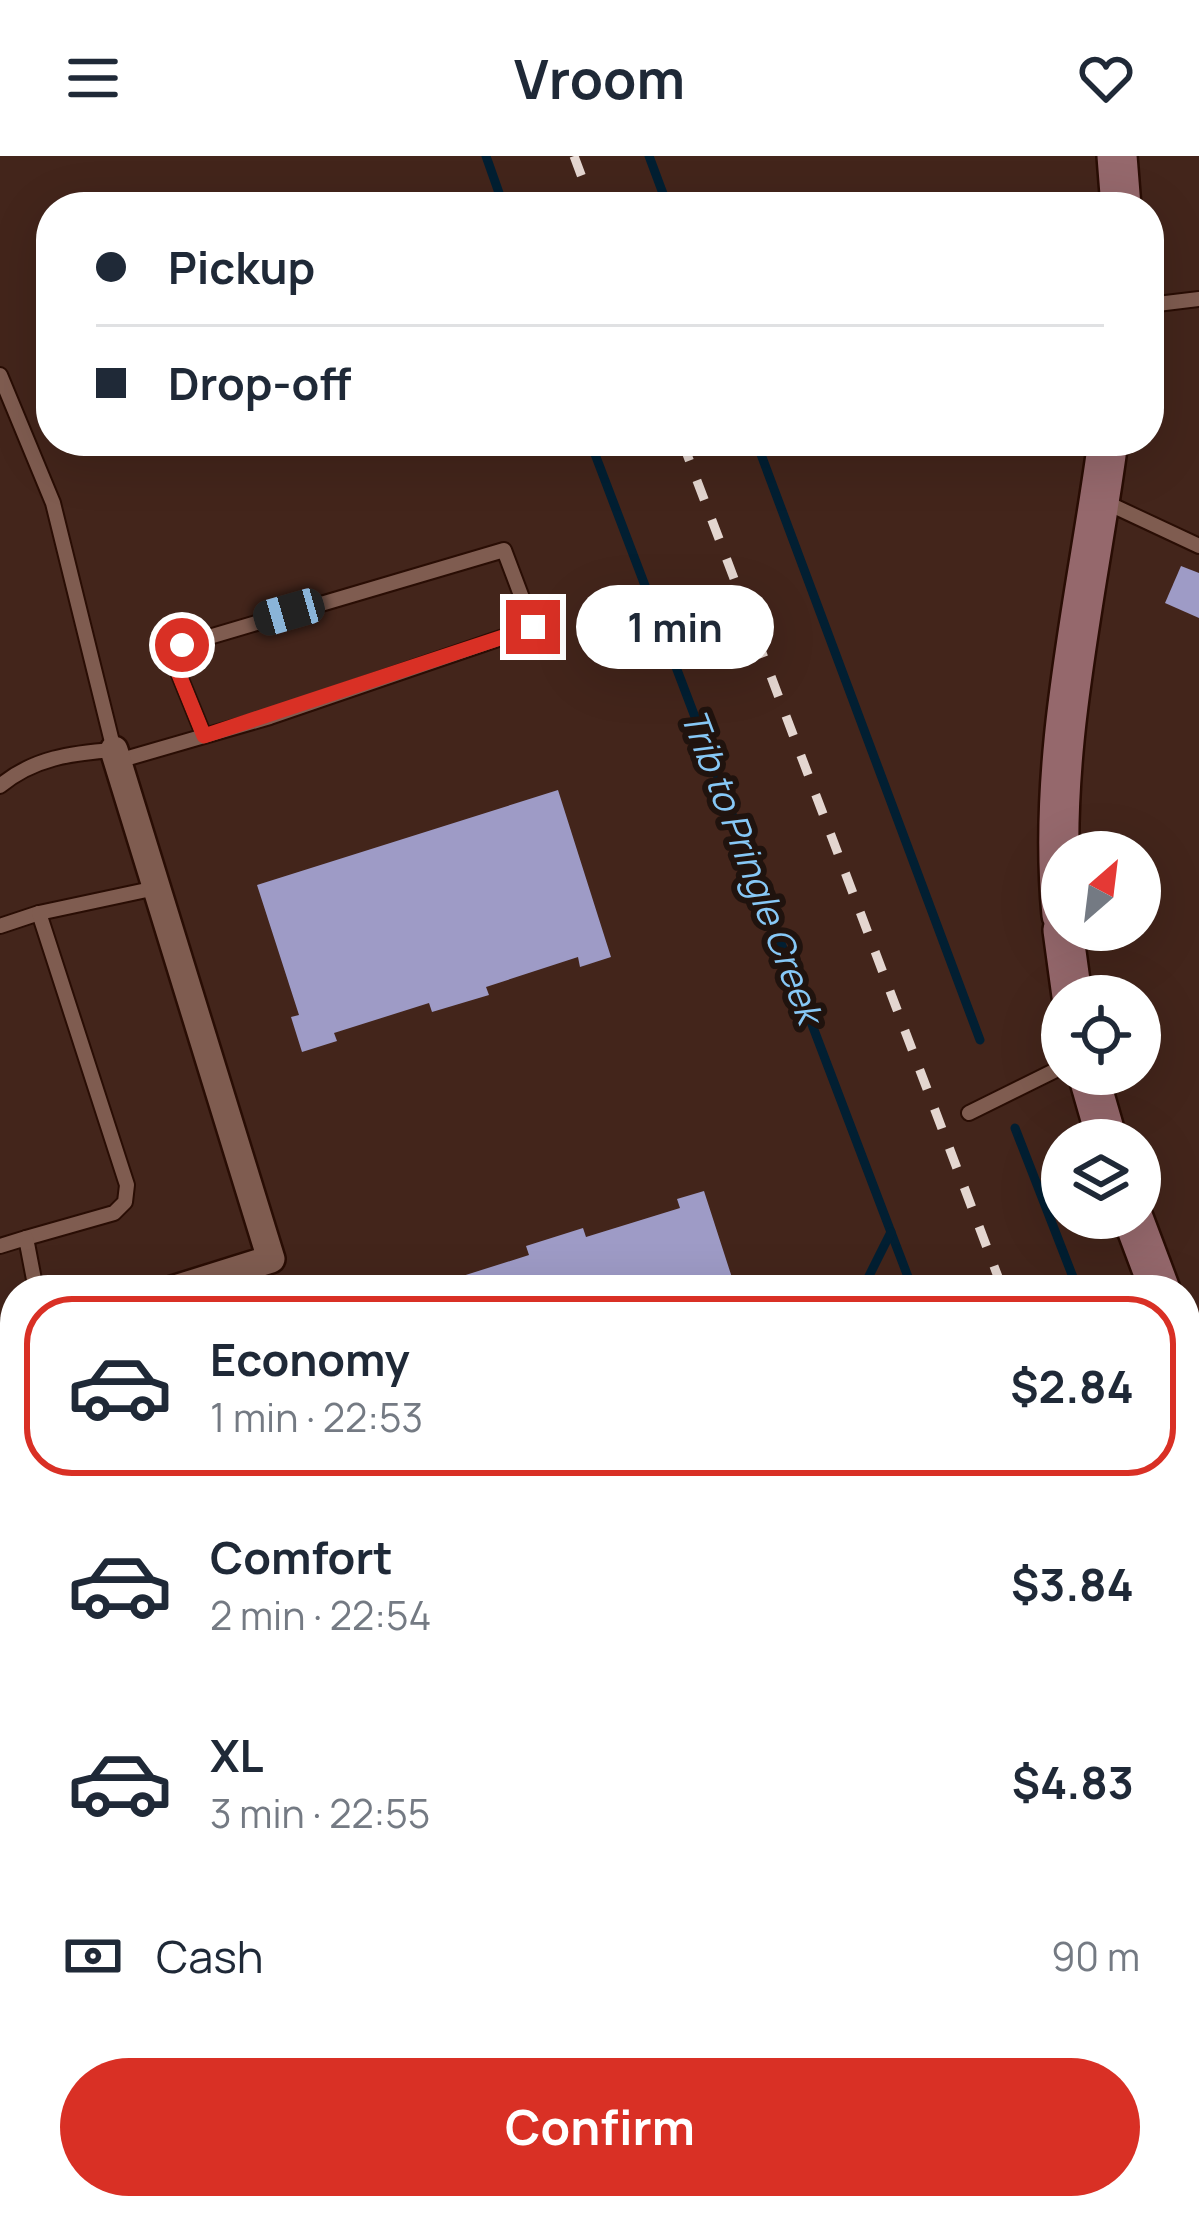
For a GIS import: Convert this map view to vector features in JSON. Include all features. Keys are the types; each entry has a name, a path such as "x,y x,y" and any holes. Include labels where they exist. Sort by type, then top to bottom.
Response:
{"street":[{"path":"1117,156 1120,192"},
{"path":"1059,831 1063,752 1106,456"},
{"path":"116,756 271,1259 220,1275"},
{"path":"1141,1239 1154,1275"}],"lane":[{"path":"1164,302 1199,298"},
{"path":"0,376 53,503 116,756"},
{"path":"1100,500 1199,546"},
{"path":"0,786 43,761 70,754 116,756 204,736 533,627 504,550 182,645 178,672 204,736"},
{"path":"0,926 156,888"},
{"path":"0,1246 114,1213 125,1202 127,1185 39,913"},
{"path":"969,1113 1041,1077"},
{"path":"26,1238 34,1275"}],"building":[{"path":"1181,566 1199,573 1199,618 1165,603"},
{"path":"558,790 611,957 580,967 578,957 486,987 489,995 432,1012 429,1003 334,1033 337,1041 302,1052 291,1017 299,1015 257,885"},
{"path":"704,1191 731,1275 466,1275 529,1255 526,1246 583,1228 586,1237 680,1208 677,1199"}],"waterway":[{"name":"Trib to Pringle Creek","path":"486,156 499,192"},
{"name":"Trib to Pringle Creek","path":"649,156 662,192"},
{"name":"Trib to Pringle Creek","path":"596,456 907,1275"},
{"name":"Trib to Pringle Creek","path":"762,456 980,1040"},
{"name":"Trib to Pringle Creek","path":"1015,1128 1072,1275"},
{"path":"870,1275 891,1232"}],"railway":[{"path":"574,156 587,192"},
{"path":"688,456 997,1275"}],"route":[{"path":"182,645 178,672 204,736 533,627"}]}
